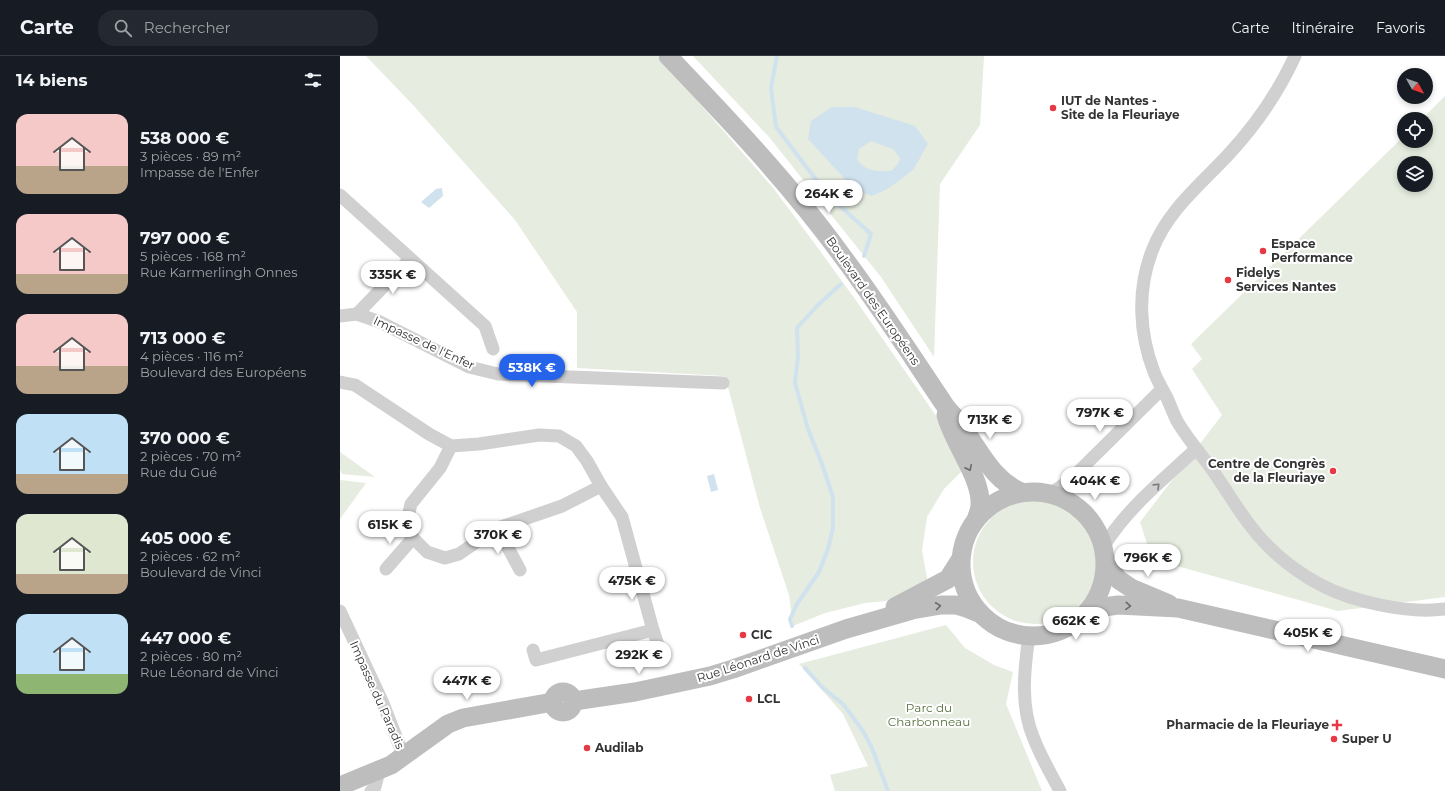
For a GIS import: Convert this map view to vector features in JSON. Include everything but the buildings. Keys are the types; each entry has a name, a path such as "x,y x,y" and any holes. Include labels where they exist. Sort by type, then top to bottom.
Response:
{"main road":[{"name":"Boulevard des Européens","path":"668,56 727,117 768,163 843,256 901,338 945,406"},
{"path":"945,406 961,424 1000,480 1021,492"},
{"path":"945,406 949,426 978,490 980,505 977,518"},
{"path":"1035,491 1050,493 1066,499 1080,508 1095,525 1104,546 1106,565 1104,581 1098,596 1090,609 1069,627 1056,633 1043,636 1015,634 1003,630 991,623 971,603 961,575 960,560 963,544 969,530 977,518 990,506 1004,497 1021,492 1035,491"},
{"name":"Rue Léonard de Vinci","path":"404,757 443,728 463,718 553,702 557,710 562,713 569,711 574,701 635,692 733,670 846,629 908,601 948,579 960,560"},
{"path":"1106,565 1119,580 1131,588 1178,608"},
{"name":"Rue Léonard de Vinci","path":"846,629 912,610 941,605 956,605 981,614"},
{"path":"1090,609 1118,605 1178,608 1445,669"},
{"path":"340,786 379,771 404,757"}],"street":[{"path":"1295,56 1279,89 1258,120 1228,155 1191,192 1170,217 1160,233 1152,252 1145,276 1141,300 1142,320 1149,358 1154,373 1177,421 1254,531 1284,560 1322,586 1347,596 1375,604 1403,609 1445,610"},
{"path":"340,195 485,326 493,349"},
{"path":"358,314 410,259"},
{"name":"Impasse de l'Enfer","path":"340,316 358,314 380,322 469,367 498,374 723,382"},
{"path":"340,382 355,385 429,434 451,446 479,444 539,435 559,436 576,446 622,517 653,630 662,657"},
{"path":"1050,493 1065,484 1162,389"},
{"path":"451,446 440,468 411,504 407,521 413,538 427,552 445,558 459,554 495,529 562,506 601,486"},
{"path":"1104,546 1131,511 1196,449"},
{"path":"495,529 505,542 520,570"},
{"path":"386,569 413,538"},
{"name":"Impasse du Paradis","path":"340,611 382,701 404,757"},
{"path":"533,650 536,660 653,630"},
{"path":"1029,636 1024,684 1026,710 1033,738 1060,791"},
{"path":"371,791 375,787 379,771"}],"green space":[{"path":"366,56 657,56 774,189 855,299 939,420 962,471 944,489 927,517 922,550 928,584 886,601 865,603 825,613 793,626 789,595 760,508 725,376 577,368 577,312 515,220 413,105"},
{"path":"693,56 984,56 980,125 940,184 934,357 881,277 769,137"},
{"path":"1445,96 1445,597 1338,611 1152,559 1140,522 1222,415 1192,369 1202,359 1191,344 1397,143 1397,148 1433,148 1433,112 1429,112"},
{"path":"340,452 375,477 342,474 340,470"},
{"path":"340,480 366,483 340,519"},
{"path":"1035,500 1059,504 1070,510 1079,518 1087,527 1093,538 1097,562 1093,586 1087,597 1079,606 1070,614 1059,620 1035,624 1011,620 1000,614 991,606 983,597 977,586 973,562 977,538 983,527 991,518 1000,510 1011,504"},
{"name":"Parc du Charbonneau","path":"946,625 965,648 994,665 1013,672 1006,704 1042,791 835,791 830,775 868,766 843,714 799,664"}],"water":[{"path":"832,107 855,107 915,126 928,144 913,170 889,188 872,196 855,190 808,139 811,121","holes":["871,141 893,149 900,158 898,164 891,171 876,171 868,169 857,159 859,149"]},
{"path":"442,188 443,196 429,208 421,202 436,189"},
{"path":"714,474 718,490 711,492 707,476"}],"waterway":[{"path":"777,56 771,88 776,127 827,194 871,234 864,256"},
{"path":"792,626 790,619 797,604 819,572 828,549 833,528 833,497 808,429 795,383 798,357 797,328 818,305 841,284"},
{"path":"805,668 823,688 843,704 863,731 872,748 888,791"}],"place":[{"name":"IUT de Nantes - Site de la Fleuriaye","path":"1053,108"},
{"name":"Espace Performance","path":"1263,251"},
{"name":"Fidelys Services Nantes","path":"1228,280"},
{"name":"Centre de Congrès de la Fleuriaye","path":"1333,471"},
{"name":"CIC","path":"743,635"},
{"name":"LCL","path":"749,699"},
{"name":"Pharmacie de la Fleuriaye","path":"1337,725"},
{"name":"Super U","path":"1334,739"},
{"name":"Audilab","path":"587,748"}]}
